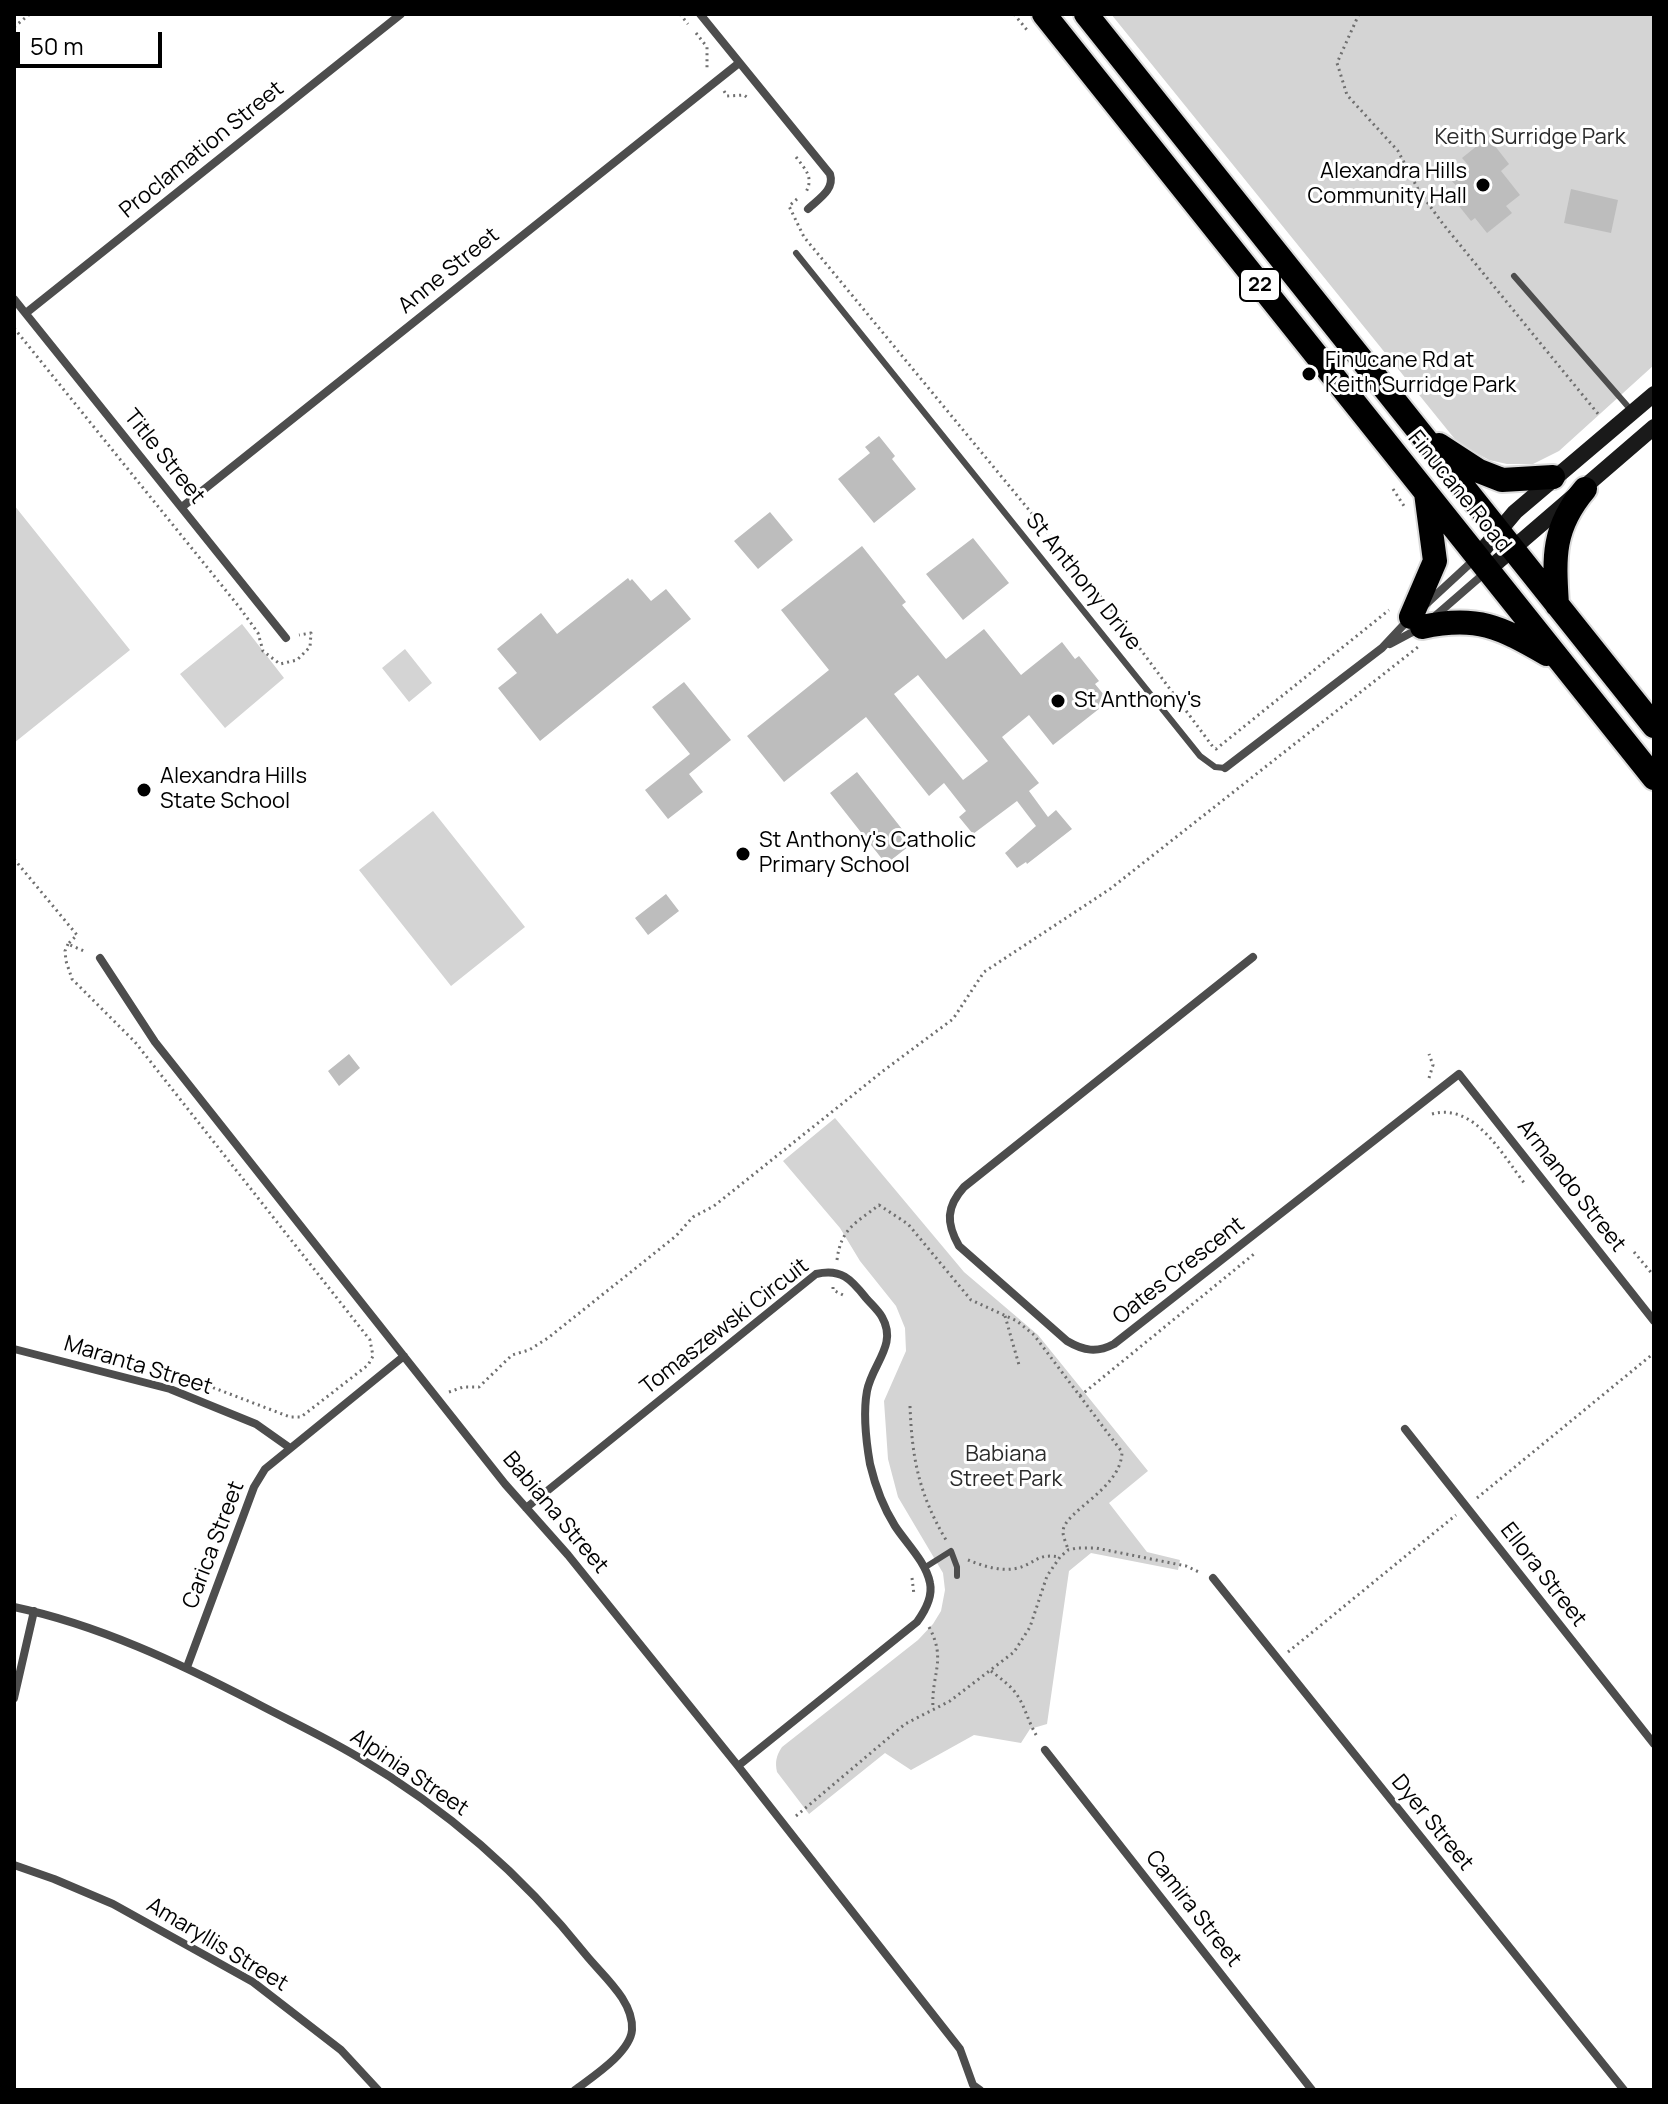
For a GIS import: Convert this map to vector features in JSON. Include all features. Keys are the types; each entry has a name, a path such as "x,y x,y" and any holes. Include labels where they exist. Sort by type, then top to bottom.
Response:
{"highway":[{"name":"Finucane Road","path":"1044,14 1654,778"},
{"name":"Finucane Road","path":"1086,14 1654,726"},
{"path":"1420,432 1479,471 1502,480 1553,477"},
{"path":"1557,605 1554,556 1565,516 1585,489"},
{"path":"1425,491 1435,561 1413,623 1460,621 1490,626 1560,661"}],"main road":[{"path":"1482,563 1505,540 1553,477 1654,394"},
{"path":"1482,563 1505,540 1585,489 1651,436"}],"street":[{"name":"Proclamation Street","path":"26,313 401,14"},
{"path":"700,14 830,174 830,189 808,209"},
{"name":"Anne Street","path":"182,507 739,63"},
{"name":"Title Street","path":"14,299 286,638"},
{"name":"St Anthony Drive","path":"1225,768 1382,648 1482,563"},
{"name":"St Anthony Drive","path":"1382,648 1482,563"},
{"name":"Oates Crescent","path":"1253,957 954,1198 948,1213 950,1229 959,1246 1067,1341 1079,1348 1103,1350 1114,1344 1459,1074"},
{"name":"Babiana Street","path":"100,958 155,1042 526,1508 568,1555 738,1766 960,2049 973,2088"},
{"name":"Armando Street","path":"1459,1074 1654,1321"},
{"name":"Tomaszewski Circuit","path":"526,1508 816,1274 835,1272 854,1283 882,1317 888,1332 887,1347 867,1391 870,1463 879,1495 893,1523 924,1568"},
{"name":"Maranta Street","path":"14,1349 170,1389 256,1424 290,1448"},
{"name":"Carica Street","path":"187,1667 254,1487 265,1469 404,1356"},
{"name":"Ellora Street","path":"1405,1429 1654,1744"},
{"path":"738,1766 919,1619 930,1596 930,1582 924,1568"},
{"name":"Dyer Street","path":"1213,1578 1624,2090"},
{"name":"Alpinia Street","path":"14,1607 98,1631 187,1667 359,1757 429,1804 491,1853 557,1918 630,2009 632,2033 618,2056 575,2090"},
{"path":"14,1698 34,1611"},
{"name":"Camira Street","path":"1045,1750 1312,2090"},
{"name":"Amaryllis Street","path":"14,1865 113,1904 253,1982 341,2050 378,2090"}],"lane":[{"name":"St Anthony Drive","path":"796,253 1200,756 1215,767 1225,768"},
{"path":"1514,276 1633,412"},
{"path":"924,1568 951,1551 957,1576"}],"path":[{"path":"14,27 30,14"},
{"path":"680,14 707,47 706,68 709,72"},
{"path":"1014,14 1034,39"},
{"path":"1359,14 1337,63 1347,95 1398,151 1419,191 1443,224 1612,429"},
{"path":"725,91 727,96 744,95 751,100"},
{"path":"789,149 809,173 807,190 789,206 804,237 1109,607 1213,747 1216,749 1413,623"},
{"path":"1390,485 1406,509"},
{"path":"449,1392 463,1387 479,1387 512,1355 529,1350 548,1338 676,1236 693,1217 714,1206 953,1019 984,972 1110,889 1413,623"},
{"path":"14,859 77,935 65,951 72,979 135,1042 370,1340 373,1353 368,1365 301,1417 290,1417 188,1378 109,1357"},
{"path":"68,944 100,958"},
{"path":"1431,1115 1441,1112 1461,1115 1478,1125 1525,1184"},
{"path":"835,1272 841,1237 879,1205 908,1224 971,1300 1017,1321 1034,1335 1122,1452 1122,1461 1098,1496 1066,1522 1063,1532 1068,1550"},
{"path":"1080,1397 1263,1247"},
{"path":"1634,1252 1654,1276"},
{"path":"1005,1316 1019,1365"},
{"path":"910,1406 915,1467 932,1516 951,1551 984,1566 999,1569 1021,1567 1037,1557 1060,1557"},
{"path":"783,1826 905,1724 950,1701 1014,1652 1030,1627 1040,1592 1060,1557 1068,1550 1096,1548 1186,1566 1213,1578"},
{"path":"919,1619 928,1626 939,1650 932,1689 933,1708"},
{"path":"991,1671 1009,1685 1020,1699 1026,1719 1045,1750"}],"green space":[{"name":"Keith Surridge Park","path":"1111,14 1654,14 1654,365 1559,451 1533,464 1489,460 1458,443"},
{"path":"14,505 130,650 14,743"},
{"path":"242,624 284,678 225,728 180,674"},
{"path":"405,649 432,683 409,702 382,668"},
{"path":"433,811 525,927 451,986 359,870"},
{"name":"Babiana Street Park","path":"835,1118 964,1272 1038,1335 1148,1471 1109,1503 1147,1552 1180,1560 1178,1570 1091,1553 1069,1571 1047,1724 1030,1729 1021,1743 974,1735 911,1770 885,1753 809,1814 777,1772 776,1759 780,1750 918,1640 941,1611 945,1590 943,1573 898,1497 888,1459 884,1401 906,1351 905,1328 896,1306 860,1261 840,1228 783,1161"}],"building":[{"name":"Alexandra Hills Community Hall","path":"1488,137 1509,164 1501,171 1520,195 1506,206 1512,213 1487,233 1475,218 1471,221 1451,196 1459,189 1451,180 1469,166 1462,158"},
{"path":"1571,189 1618,200 1611,233 1564,223"},
{"path":"879,436 895,456 892,459 916,489 874,523 838,479 870,453 865,447"},
{"path":"770,512 793,540 758,569 734,541"},
{"path":"973,538 1009,583 963,620 926,574"},
{"path":"862,546 906,602 902,605 946,659 984,629 1021,675 1062,642 1075,659 1079,656 1099,681 1095,684 1109,701 1053,745 1029,715 1002,737 1039,783 1029,791 1048,817 1056,810 1072,829 1027,864 1017,868 1005,853 1036,826 1017,801 973,834 959,817 966,811 944,783 929,796 866,717 784,782 747,736 829,670 781,610","holes":["918,675 988,761 963,780 894,694"]},
{"path":"628,578 651,601 666,589 691,619 540,741 498,688 517,673 497,649 541,613 557,634"},
{"path":"684,682 731,740 689,774 703,792 668,819 645,790 690,754 652,707"},
{"path":"857,772 913,843 886,864 830,793"},
{"path":"666,894 679,911 648,935 635,918"},
{"path":"349,1054 360,1068 339,1086 328,1071"}],"place":[{"name":"Alexandra Hills Community Hall","path":"1483,185"},
{"name":"Finucane Rd at Keith Surridge Park","path":"1309,374"},
{"name":"St Anthony's","path":"1058,701"},
{"name":"Alexandra Hills State School","path":"144,790"},
{"name":"St Anthony's Catholic Primary School","path":"743,854"}]}
